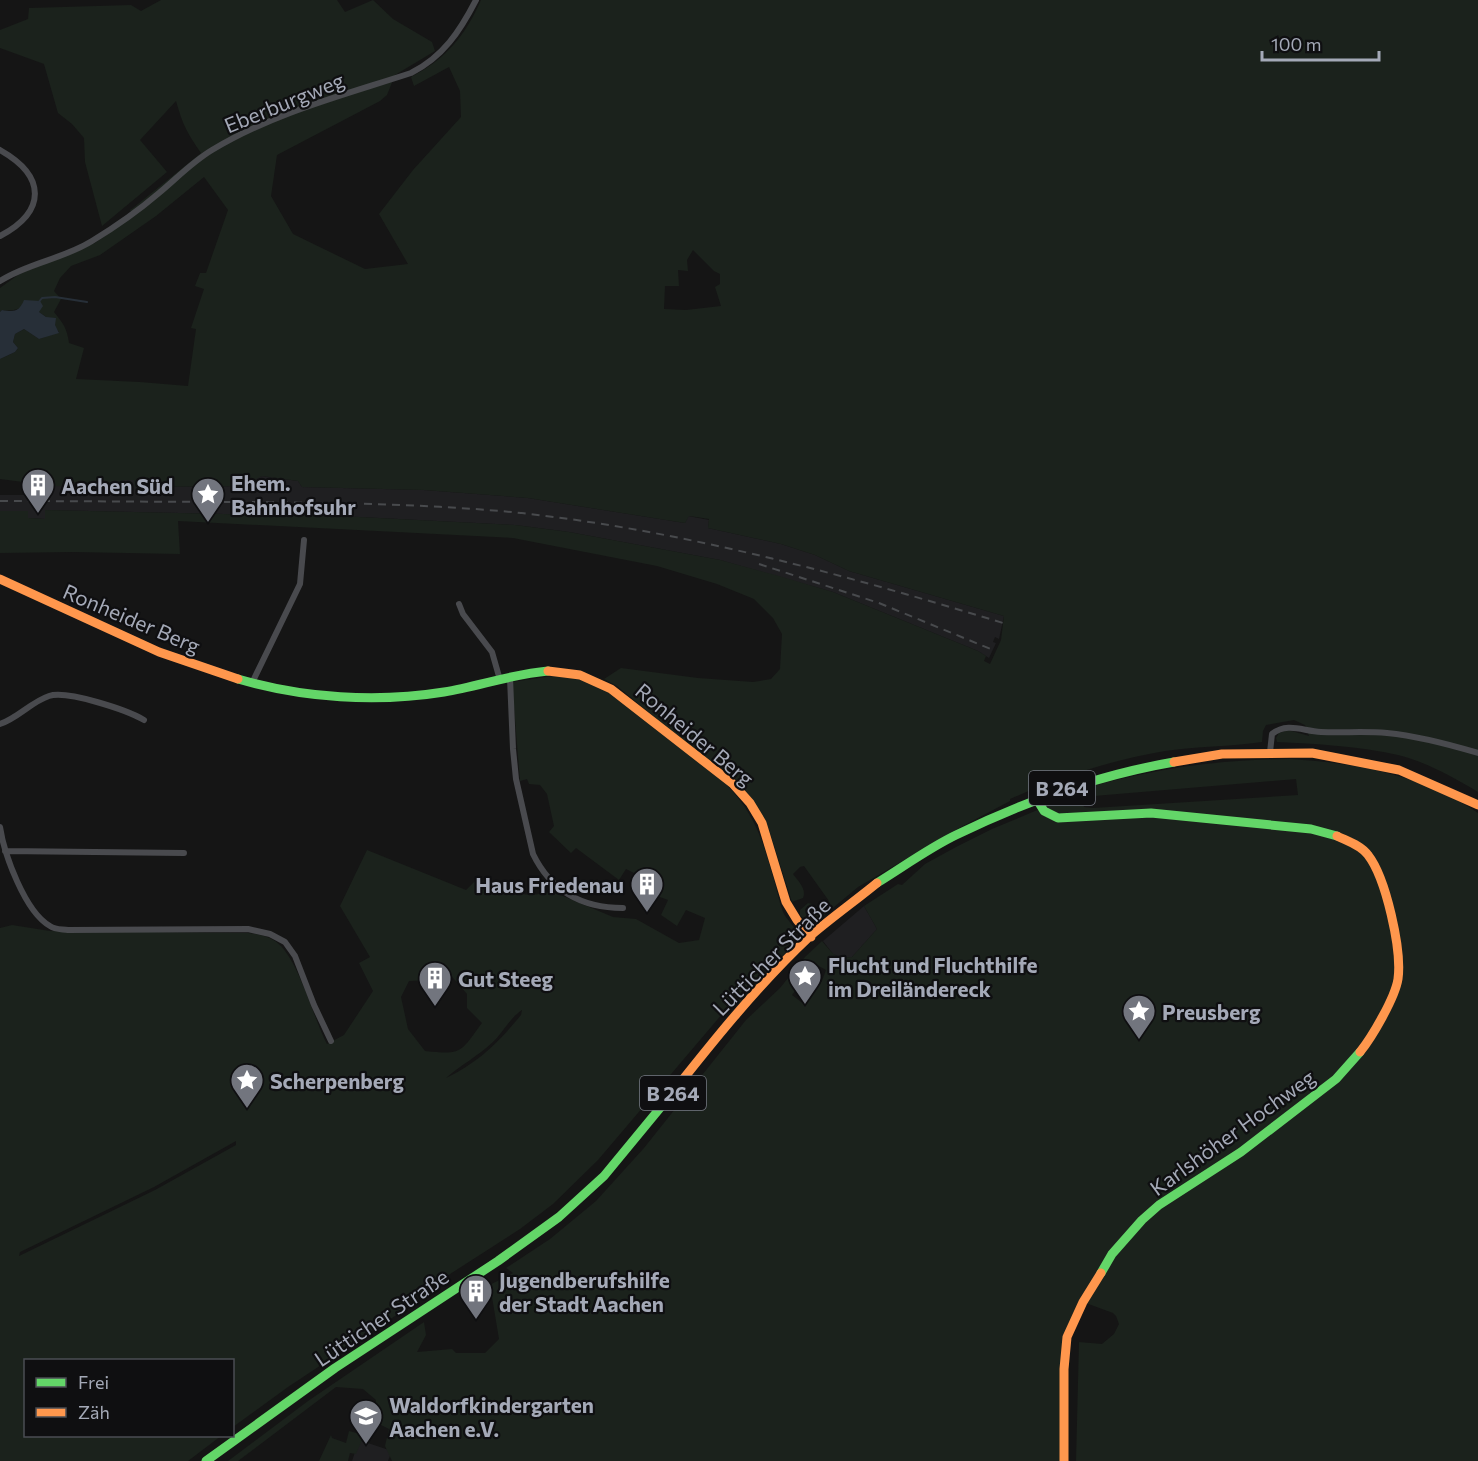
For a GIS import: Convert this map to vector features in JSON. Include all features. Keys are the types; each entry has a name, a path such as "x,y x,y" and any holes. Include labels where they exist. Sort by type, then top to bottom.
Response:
{"street":[{"name":"Eberburgweg","path":"0,281 90,242 159,194 210,152 237,136 311,105 404,75 424,66 444,51 476,0"},
{"path":"0,150 24,170 36,194 33,206 27,215 12,230 0,237"},
{"path":"252,683 300,584 304,540"},
{"name":"Ronheider Berg","path":"0,579 116,635 184,662 252,683 295,692 364,697 417,696 527,673 559,671 582,675 598,682 611,689 729,780 756,813 765,831 785,899 792,913 811,937"},
{"path":"459,604 463,614 492,652 500,680"},
{"path":"510,678 516,779 533,854 545,874 565,894 608,907 622,908"},
{"path":"0,724 16,717 48,696 64,694 131,712 144,720"},
{"path":"1270,752 1272,734 1283,727 1289,727 1318,732 1385,733 1424,738 1478,753"},
{"name":"Lütticher Straße","path":"206,1461 288,1401 528,1241 563,1214 609,1171 734,1016 774,972 811,937 855,899 908,862 991,817 1069,786 1131,769 1228,754 1270,752 1318,753 1360,759 1397,768 1424,777 1478,805"},
{"name":"Karlshöher Hochweg","path":"1036,798 1044,811 1058,818 1166,814 1311,829 1345,840 1356,845 1368,855 1376,867 1393,922 1399,954 1398,981 1394,996 1362,1049 1347,1068 1318,1094 1241,1152 1159,1205 1127,1236 1106,1263 1083,1302 1066,1343 1064,1461"},
{"path":"0,827 5,851 20,887 37,914 50,927 68,930 248,929 278,937 292,950 302,968 314,1005 331,1041"},
{"path":"5,851 184,853"}],"shaded area":[{"path":"161,0 337,0 345,12 373,0 393,19 432,42 435,51 395,75 387,95 380,101 277,155 271,196 293,234 365,269 408,264 379,214 413,170 461,117 460,91 449,67 414,86 411,77 434,62 453,45 468,25 481,0 1478,0 1478,792 1429,766 1398,755 1353,747 1277,742 1276,738 1279,733 1288,730 1309,736 1305,725 1294,720 1266,725 1262,742 1177,749 1125,759 1048,783 1010,799 858,887 816,922 806,921 800,915 800,910 808,903 818,910 829,901 804,866 793,874 803,888 803,898 792,902 769,830 732,777 617,686 604,679 621,668 698,678 753,682 771,679 780,669 782,634 773,618 754,599 717,584 657,566 513,538 178,521 180,554 0,553 0,511 28,511 28,518 45,519 45,510 359,517 515,525 569,532 720,560 779,576 833,592 978,651 986,656 984,661 990,664 1001,640 1004,616 849,571 815,555 781,544 708,528 709,519 689,516 685,523 528,498 424,490 302,487 298,481 262,476 256,479 255,486 135,487 134,480 123,480 123,487 54,486 0,479 0,359 15,352 18,348 13,342 15,334 24,329 39,339 59,332 39,312 40,301 0,312 0,288 18,275 66,252 95,243 133,216 130,210 201,153 186,128 176,101 140,140 167,172 102,226 85,162 84,138 58,113 44,64 0,48 0,30 28,19 29,8 131,5 141,11","holes":["204,177 228,210 206,273 200,273 195,286 204,289 191,328 196,329 188,386 76,379 84,348 69,343 64,326 54,312 61,299 54,291 60,278 71,266 100,255 156,216","693,250 720,274 720,284 715,287 721,306 686,310 664,309 665,286 679,286 678,270 688,271 687,260"]},
{"path":"24,300 40,301 43,306 39,312 46,317 56,318 55,325 59,333 39,339 24,329 15,334 13,342 18,348 15,352 0,359 0,312 16,310"},
{"path":"262,476 298,481 302,487 424,490 528,498 685,523 688,516 709,520 708,528 781,544 815,555 849,571 1004,616 999,639 995,637 993,642 996,643 989,658 978,651 833,592 720,560 569,532 515,525 359,517 45,510 45,519 28,518 28,511 0,511 0,495 26,495 27,483 122,487 123,480 135,480 135,487 255,486 256,478"},
{"path":"553,676 579,679 609,693 726,784 736,795 757,829 783,912 796,932 796,941 739,1004 734,1000 598,1160 553,1204 520,1229 405,1303 407,1308 288,1387 234,1426 234,1359 24,1359 24,1437 220,1437 188,1461 0,1461 0,928 12,925 50,931 248,933 265,937 275,941 291,960 327,1044 344,1035 373,991 359,963 370,957 340,906 367,850 466,890 477,879 522,894 532,895 551,891 613,917 636,919 679,943 699,940 705,918 686,910 677,926 661,915 668,900 644,891 643,879 639,870 634,873 626,869 619,880 576,848 571,853 549,832 554,826 547,794 540,785 529,784 527,779 520,781 512,682","holes":["448,972 467,994 467,1008 482,1023 469,1041 453,1052 425,1051 408,1029 401,997 409,981 433,980","522,1010 521,1015 496,1043 468,1065 446,1078 493,1042","236,1141 236,1145 155,1190 19,1256 20,1252 154,1187"]},
{"path":"1258,760 1315,761 1388,773 1434,789 1478,813 1478,1461 1076,1461 1079,1342 1102,1344 1114,1334 1119,1324 1113,1313 1083,1302 1069,1331 1064,1461 392,1461 385,1446 389,1429 379,1424 380,1420 372,1417 376,1400 363,1389 336,1387 238,1461 228,1461 308,1401 424,1322 426,1335 417,1352 452,1349 456,1353 485,1353 499,1339 492,1297 477,1300 476,1292 513,1273 506,1268 550,1239 596,1201 644,1148 746,1020 780,988 805,957 822,941 835,955 852,957 877,929 864,906 898,884 902,885 925,864 992,829 1047,806 1049,799 1168,769","holes":["1296,779 1298,795 1093,808 1084,807 1083,804 1086,797 1094,796","815,964 826,970 822,981 805,1005 792,995"]},
{"path":"864,906 877,929 852,957 842,958 833,954 823,941"},
{"path":"349,1431 364,1435 356,1454 350,1453 348,1461 319,1461 331,1435 332,1438 346,1443"},
{"name":"Waldorfkindergarten Aachen e.V.","path":"359,1440 392,1451 388,1461 352,1461"}],"waterway":[{"path":"38,303 42,298 55,297 87,302"}],"railway":[{"path":"0,501 352,504 521,513 582,521 704,543 885,588 1003,623"},
{"path":"759,564 879,603 993,650"}],"traffic: fast":[{"path":"238,679 288,691 366,698 444,692 548,671"},
{"path":"877,883 946,840 1009,811 1090,782 1174,762"},
{"path":"1036,798 1044,811 1058,818 1151,813 1311,829 1337,836"},
{"path":"1101,1273 1112,1254 1142,1220 1159,1205 1241,1152 1336,1079 1360,1052"},
{"path":"206,1461 335,1368 498,1261 559,1217 604,1176 665,1102"}],"traffic: slow":[{"path":"0,579 159,652 238,679"},
{"path":"548,671 580,675 611,689 733,784 750,803 762,823 786,902 811,937"},
{"path":"1174,762 1222,754 1312,753 1399,770 1478,805"},
{"path":"1337,836 1362,849 1375,866 1391,915 1398,951 1399,966 1396,987 1371,1037 1360,1052"},
{"path":"665,1102 734,1017 789,956 817,930 877,883"},
{"path":"1064,1461 1064,1369 1067,1337 1083,1302 1101,1273"}],"place":[{"name":"Aachen Süd","path":"38,514"},
{"name":"Ehem. Bahnhofsuhr","path":"208,523"},
{"name":"Haus Friedenau","path":"647,913"},
{"name":"Flucht und Fluchthilfe im Dreiländereck","path":"805,1005"},
{"name":"Gut Steeg","path":"435,1007"},
{"name":"Preusberg","path":"1139,1040"},
{"name":"Scherpenberg","path":"247,1109"},
{"name":"Jugendberufshilfe der Stadt Aachen","path":"476,1320"},
{"name":"Waldorfkindergarten Aachen e.V.","path":"366,1445"}]}
